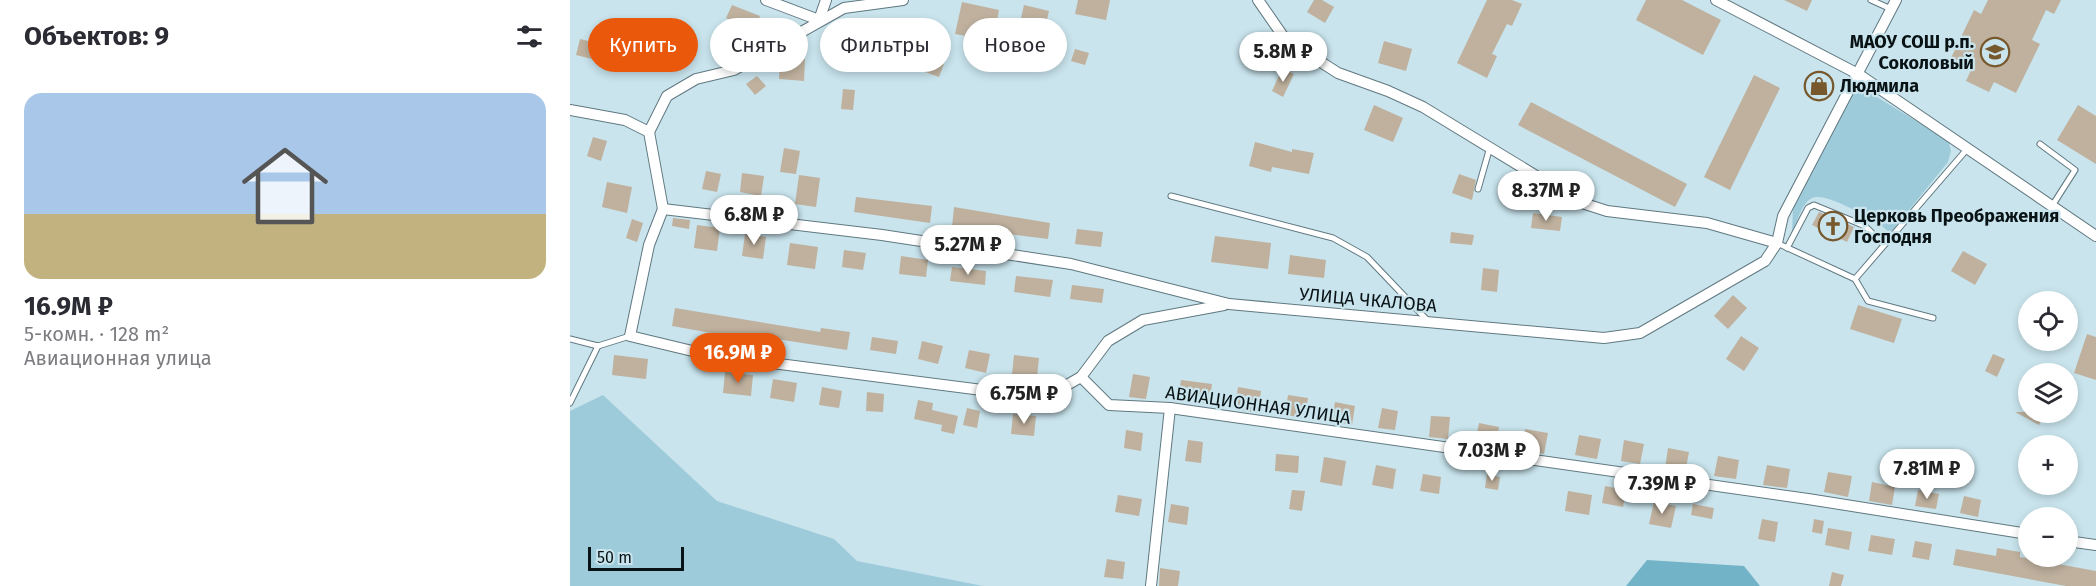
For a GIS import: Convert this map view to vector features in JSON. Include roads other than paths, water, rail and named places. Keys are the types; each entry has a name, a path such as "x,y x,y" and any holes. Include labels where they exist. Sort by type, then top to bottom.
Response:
{"street":[{"path":"766,0 819,20"},
{"path":"819,20 826,0"},
{"path":"903,0 844,8 819,20 734,70 696,79 667,96 649,132 663,209 649,245 630,336 709,355 1044,398 1081,377 1108,341 1143,320 1229,304"},
{"path":"1257,0 1285,39 1338,73 1388,91 1423,107 1579,202 1607,211 1707,223 1782,246"},
{"path":"1716,0 1858,74 2096,236"},
{"name":"УЛИЦА ЧКАЛОВА","path":"663,209 882,235 1071,264 1229,304 1604,338 1641,333 1765,261 1782,246 1783,216 1894,5"},
{"path":"570,110 625,120 649,132"},
{"name":"АВИАЦИОННАЯ УЛИЦА","path":"1081,377 1109,405 1170,408 1808,499 2018,532"},
{"path":"1151,586 1170,408"},
{"path":"2078,543 2096,545"}],"lane":[{"path":"1871,0 1894,5"},
{"path":"2040,144 2075,170 2052,206"},
{"path":"1478,189 1490,147"},
{"path":"1855,279 1968,148"},
{"path":"1171,196 1333,238 1367,257 1429,322"},
{"path":"1884,245 1865,226 1814,205 1808,208 1782,246 1855,279 1868,301 1933,318"},
{"path":"570,339 598,346 630,336"},
{"path":"570,403 598,346"}],"place":[{"name":"МАОУ СОШ р.п. Соколовый","path":"1995,52"},
{"name":"Людмила","path":"1819,86"},
{"name":"Церковь Преображения Господня","path":"1833,226"}]}
